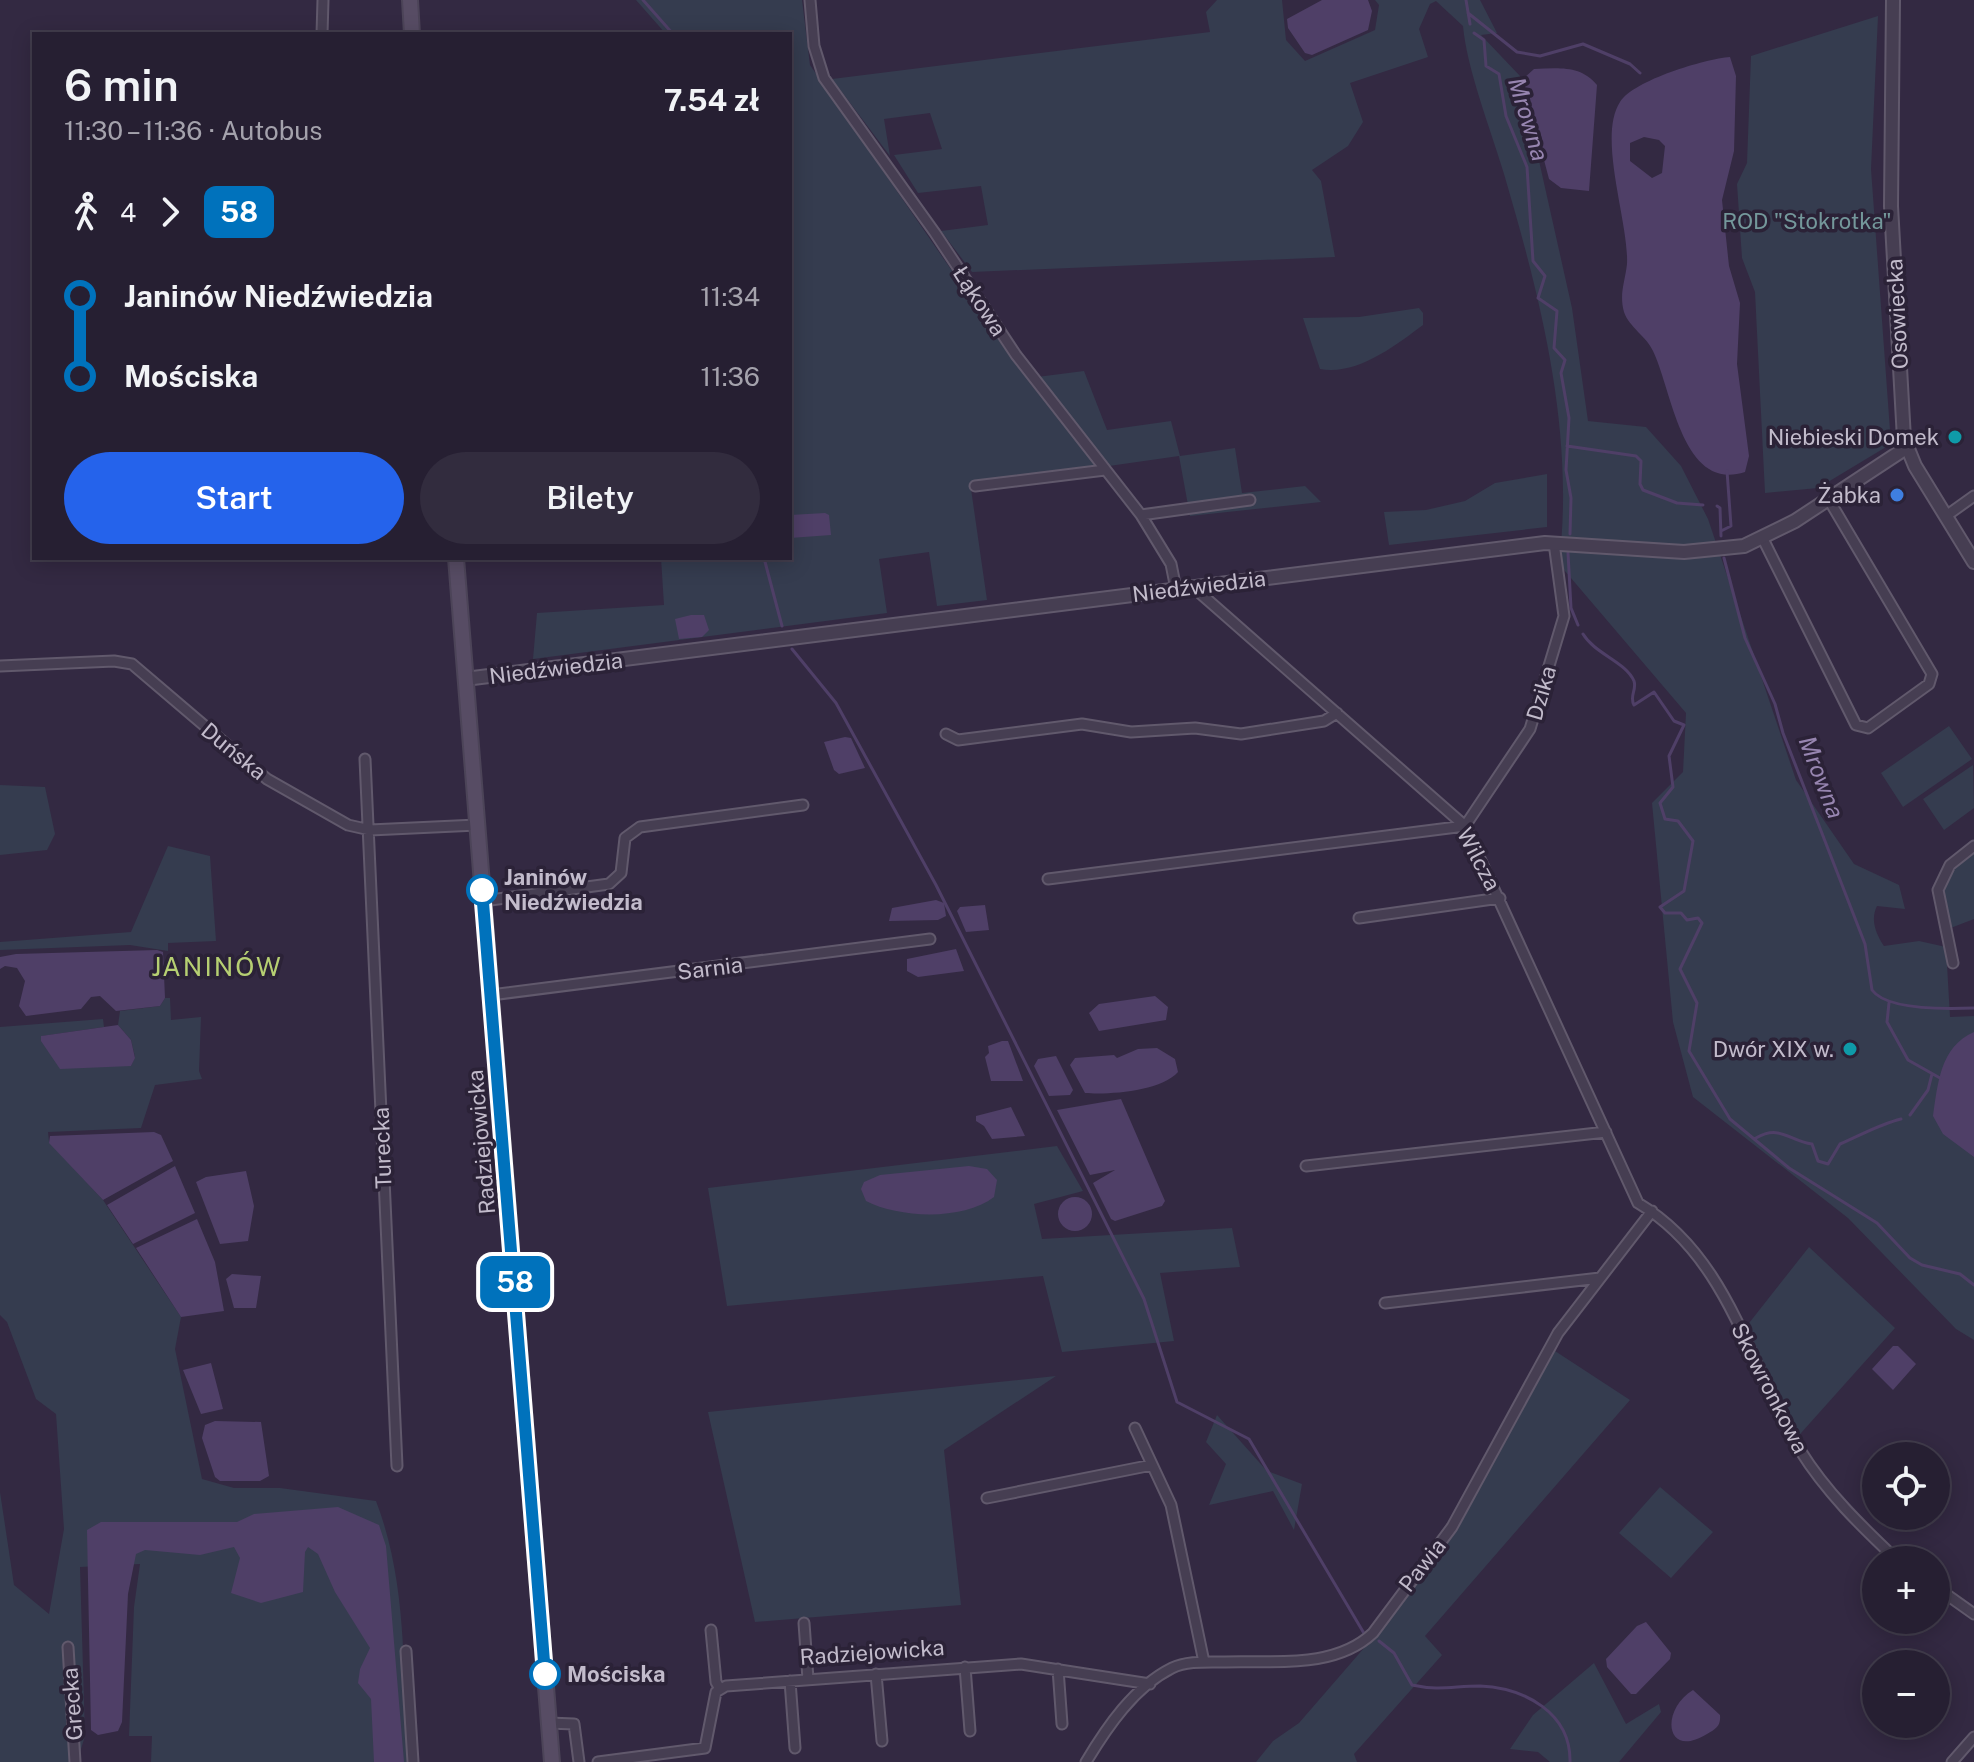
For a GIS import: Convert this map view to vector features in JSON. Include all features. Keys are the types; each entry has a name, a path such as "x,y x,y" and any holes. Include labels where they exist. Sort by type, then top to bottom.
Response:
{"main road":[{"path":"410,0 412,32"},
{"name":"Radziejowicka","path":"456,560 552,1762"}],"street":[{"path":"322,32 323,0"},
{"name":"Łąkowa","path":"810,0 814,46 824,78 935,233 1016,355 1141,515 1171,564 1176,589"},
{"name":"Osowiecka","path":"1893,0 1891,206 1906,448 1974,562"},
{"name":"Niedźwiedzia","path":"465,679 1554,543 1684,552 1721,550 1763,539 1829,500 1906,448"},
{"path":"975,486 1105,470"},
{"path":"1946,516 1974,496"},
{"path":"1141,515 1250,500"},
{"path":"1763,539 1856,725 1868,728 1929,684 1932,674 1829,500"},
{"name":"Dzika","path":"1465,826 1530,729 1564,616 1554,543"},
{"name":"Wilcza","path":"1199,586 1201,594 1465,826 1638,1203 1652,1211"},
{"name":"Duńska","path":"0,666 114,661 132,664 267,779 348,825 370,830 477,825"},
{"path":"946,734 958,740 1082,724 1131,732 1195,728 1241,734 1324,721 1337,713"},
{"name":"Turecka","path":"365,759 397,1466"},
{"path":"483,901 609,884 621,873 625,838 640,827 803,805"},
{"path":"1048,879 1465,826"},
{"path":"1953,963 1938,890 1950,865 1974,846"},
{"path":"1359,918 1500,898"},
{"name":"Sarnia","path":"491,995 930,939"},
{"path":"1306,1166 1606,1132"},
{"name":"Pawia","path":"1086,1762 1127,1704 1173,1668 1204,1662 1328,1658 1360,1645 1373,1633 1452,1527 1558,1333 1652,1211"},
{"name":"Skowronkowa","path":"1652,1211 1687,1240 1713,1274 1799,1448 1823,1483 1884,1546"},
{"path":"1385,1303 1600,1278"},
{"path":"1135,1428 1171,1505 1204,1662"},
{"path":"987,1498 1152,1465"},
{"path":"1950,1597 1974,1614"},
{"path":"804,1623 808,1679"},
{"path":"598,1762 705,1748 720,1689 716,1682 711,1630"},
{"name":"Grecka","path":"68,1647 75,1762"},
{"path":"406,1651 413,1762"},
{"name":"Radziejowicka","path":"720,1689 808,1679 1021,1664 1150,1684"},
{"path":"965,1667 970,1731"},
{"path":"1058,1669 1062,1724"},
{"path":"876,1674 882,1741"},
{"path":"790,1681 795,1748"},
{"path":"549,1723 574,1724 579,1762"},
{"path":"1952,1762 1974,1737"}],"green space":[{"path":"636,0 802,0 810,65 1010,355 1095,465 970,482 987,600 937,606 929,552 879,559 887,613 533,659 537,613 664,605 661,560 792,560 792,32 664,32"},
{"path":"1217,0 1282,0 1286,40 1305,61 1375,30 1379,5 1375,0 1480,0 1497,33 1481,35 1520,76 1572,308 1588,421 1646,427 1681,466 1708,519 1796,780 1854,864 1899,885 1905,909 1877,906 1874,922 1879,937 1884,946 1919,941 1946,947 1950,1017 1974,1016 1974,1340 1956,1329 1848,1218 1693,1097 1673,1022 1652,803 1683,772 1686,713 1559,564 1563,515 1562,465 1551,367 1530,270 1474,81 1463,26 1436,1 1430,4 1419,29 1428,57 1350,83 1363,122 1348,146 1312,170 1321,181 1335,257 972,272 941,231 988,225 981,186 918,193 894,155 942,149 930,113 884,119 890,156 832,79 1210,32 1206,12"},
{"name":"ROD \"Stokrotka\"","path":"1878,16 1871,169 1891,444 1818,488 1765,493 1755,292 1742,258 1737,184 1747,163 1751,56"},
{"path":"1419,308 1423,313 1423,325 1374,358 1334,370 1320,369 1303,318 1359,317"},
{"path":"1084,371 1107,430 1171,421 1180,456 1235,448 1242,493 1305,486 1321,502 1190,516 1179,456 1109,466 1037,377"},
{"path":"1547,474 1547,527 1389,545 1384,512 1426,510 1465,501 1495,483"},
{"path":"1949,726 1972,759 1903,807 1881,773"},
{"path":"1973,765 1974,808 1944,830 1923,799"},
{"path":"0,785 45,787 55,834 47,850 0,855"},
{"path":"168,846 210,856 216,941 168,943 168,951 130,945 0,950 0,942 131,932"},
{"path":"1974,852 1974,919 1948,929 1943,879"},
{"path":"165,998 170,998 171,1020 201,1017 199,1071 202,1079 155,1085 141,1128 48,1132 49,1142 103,1200 181,1317 175,1349 202,1479 234,1488 280,1488 376,1501 394,1565 399,1597 407,1762 151,1762 152,1736 129,1736 134,1607 140,1564 80,1567 85,1736 77,1762 0,1762 0,1492 14,1585 49,1614 64,1529 56,1414 36,1399 7,1322 0,1315 0,1027 103,1019 104,1027 42,1036 131,1066 135,1057 131,1040 118,1025 120,1011 160,1006"},
{"path":"1057,1146 1083,1191 1034,1204 1042,1239 1232,1228 1240,1267 1160,1273 1174,1341 1062,1352 1043,1276 727,1306 708,1188"},
{"path":"1809,1247 1895,1328 1793,1442 1742,1332"},
{"path":"1555,1351 1630,1400 1425,1636 1442,1655 1354,1754 1357,1762 1256,1762 1273,1741 1299,1723 1364,1648 1455,1528"},
{"path":"1056,1376 944,1450 961,1605 755,1622 708,1412"},
{"path":"1217,1415 1267,1471 1302,1484 1294,1530 1273,1491 1209,1505 1226,1464 1206,1442"},
{"path":"1660,1487 1713,1532 1671,1578 1619,1533"},
{"path":"1594,1663 1626,1724 1659,1704 1661,1712 1619,1762 1550,1762 1538,1752 1510,1749 1533,1715"}],"shaded area":[{"path":"1322,0 1368,0 1372,11 1368,30 1312,55 1305,53 1288,28 1287,19"},
{"path":"1730,57 1736,76 1734,151 1722,200 1729,266 1740,303 1737,364 1749,456 1745,472 1724,474 1707,467 1693,453 1682,434 1653,351 1624,312 1622,294 1627,264 1626,246 1612,136 1614,117 1620,102 1628,94 1671,72","holes":["1644,137 1659,140 1665,146 1662,173 1652,178 1630,161 1630,143"]},
{"path":"1534,69 1576,71 1597,85 1589,191 1561,188 1549,179 1524,84 1524,78"},
{"path":"792,515 829,515 831,535 792,538"},
{"path":"704,615 709,630 702,637 679,639 675,619"},
{"path":"851,738 865,768 839,774 834,770 824,742"},
{"path":"936,900 944,903 946,916 938,920 889,921 892,908"},
{"path":"985,905 989,930 966,932 957,911 960,907"},
{"path":"956,949 964,971 918,977 907,971 907,959"},
{"path":"163,952 165,998 160,1006 116,1011 100,996 91,997 81,1009 26,1016 19,1006 25,981 17,968 5,966 0,969 0,957 16,954"},
{"path":"1155,996 1168,1007 1166,1020 1099,1031 1089,1013 1099,1004"},
{"path":"118,1025 131,1040 135,1058 131,1066 60,1069 41,1041 41,1036"},
{"path":"1974,1032 1974,1157 1943,1134 1933,1116 1939,1079 1947,1056"},
{"path":"1008,1041 1023,1081 991,1081 985,1057 989,1053 988,1046"},
{"path":"1157,1048 1175,1059 1178,1072 1148,1088 1085,1093 1070,1065 1075,1058 1114,1055 1117,1058 1138,1049"},
{"path":"1056,1056 1073,1090 1070,1095 1049,1096 1034,1066 1038,1059"},
{"path":"1121,1099 1165,1201 1162,1206 1115,1221 1111,1219 1093,1183 1115,1170 1090,1175 1057,1110"},
{"path":"1011,1107 1025,1136 992,1139 984,1126 976,1121 976,1116"},
{"path":"154,1132 161,1135 173,1161 103,1200 49,1143 50,1136"},
{"path":"175,1166 195,1213 133,1244 107,1205"},
{"path":"969,1166 987,1169 997,1180 994,1197 966,1210 931,1214 896,1211 866,1201 861,1189 864,1182 880,1175"},
{"path":"246,1171 254,1206 248,1241 220,1244 196,1182 206,1177"},
{"path":"1075,1197 1087,1202 1092,1214 1087,1226 1075,1231 1063,1226 1058,1214 1063,1202"},
{"path":"197,1219 215,1262 224,1311 181,1317 136,1248"},
{"path":"232,1274 261,1276 256,1308 234,1308 226,1279"},
{"path":"1893,1346 1898,1346 1916,1364 1893,1390 1872,1369"},
{"path":"211,1363 223,1409 201,1414 183,1370"},
{"path":"215,1421 261,1422 269,1476 260,1481 220,1481 215,1477 202,1438 205,1425"},
{"path":"338,1507 379,1525 386,1546 404,1762 374,1762 371,1699 358,1683 360,1669 370,1648 335,1592 318,1554 308,1547 305,1552 303,1592 261,1603 231,1593 240,1558 234,1547 200,1555 145,1550 136,1554 128,1594 122,1722 118,1731 98,1735 91,1730 87,1530 101,1522 237,1522 254,1514"},
{"path":"1646,1622 1671,1653 1670,1659 1636,1694 1631,1694 1607,1667 1606,1659 1637,1626"},
{"path":"1693,1690 1720,1715 1720,1722 1707,1734 1682,1741 1675,1737 1672,1720 1682,1699"}],"waterway":[{"path":"643,0 671,32"},
{"name":"Mrowna","path":"1466,0 1470,24"},
{"name":"Mrowna","path":"1468,13 1517,52 1540,56 1583,44 1630,64 1640,73"},
{"name":"Mrowna","path":"1474,33 1484,40 1486,66 1499,74 1506,116 1527,167 1533,261 1545,276 1538,298 1557,311 1554,348 1565,360 1561,373 1569,418 1566,470 1571,498 1570,534"},
{"name":"Mrowna","path":"1567,446 1636,456 1641,461 1640,484 1643,490 1677,503 1703,505"},
{"name":"Mrowna","path":"1721,531 1731,526 1727,471"},
{"name":"Mrowna","path":"1717,506 1720,508 1721,536"},
{"name":"Mrowna","path":"1568,553 1571,608 1578,625"},
{"name":"Mrowna","path":"1724,558 1745,638 1775,704 1783,733 1865,944 1872,990 1880,997 1904,1005 1974,1008"},
{"path":"765,560 782,626"},
{"name":"Mrowna","path":"1583,634 1630,674 1635,684 1634,705 1654,692 1674,721 1684,725 1669,756 1673,787 1660,803 1665,819 1678,821 1693,841 1684,891 1660,907 1665,913 1681,913 1687,920 1698,918 1702,923 1680,969 1697,1003 1689,1051 1730,1119 1789,1168 1877,1223 1910,1258 1922,1265 1960,1274 1974,1285"},
{"path":"792,649 836,703 936,885 1144,1299 1177,1402 1249,1439 1365,1635"},
{"name":"Mrowna","path":"1889,1003 1887,1022 1908,1060 1940,1078"},
{"path":"1910,1115 1928,1090 1932,1074"},
{"name":"Mrowna","path":"1756,1138 1778,1133 1812,1144 1818,1161 1828,1164 1840,1144 1901,1119"},
{"path":"1379,1641 1394,1653 1412,1685 1497,1688 1529,1698 1542,1706 1563,1730 1570,1762"}],"bus line":[{"name":"58","path":"482,890 545,1674"}],"place":[{"name":"Niebieski Domek","path":"1955,437"},
{"name":"Żabka","path":"1897,495"},
{"name":"Janinów Niedźwiedzia","path":"482,890"},
{"name":"Dwór XIX w.","path":"1850,1049"},
{"name":"Mościska","path":"545,1674"}],"district":[{"name":"JANINÓW","path":"217,966"}]}
